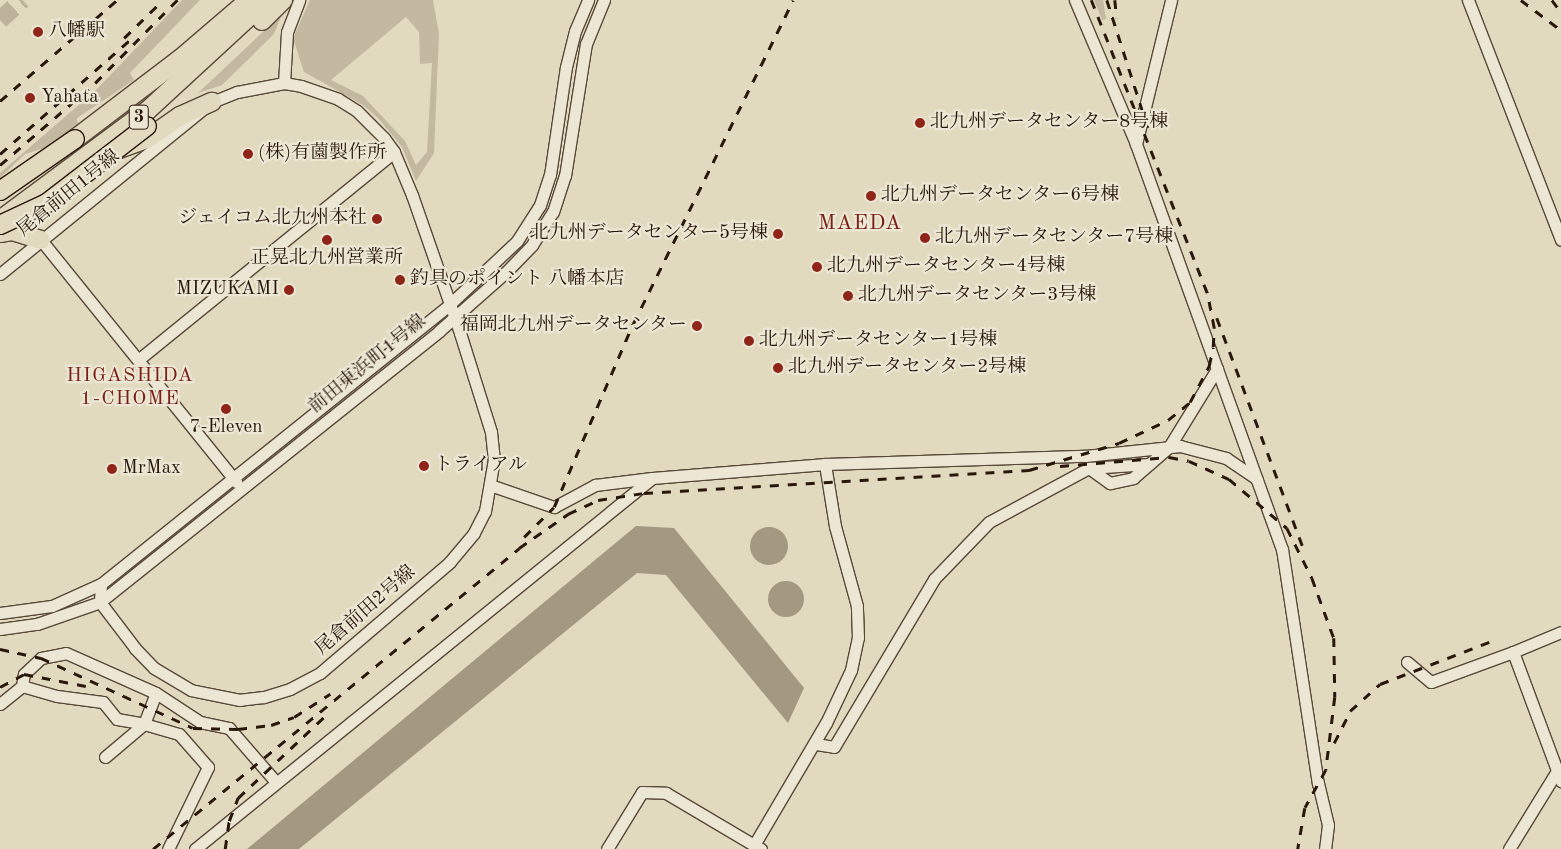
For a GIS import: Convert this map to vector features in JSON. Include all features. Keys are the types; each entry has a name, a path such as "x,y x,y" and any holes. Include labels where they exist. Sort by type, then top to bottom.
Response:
{"highway":[{"path":"0,191 75,139 180,59 249,0"},
{"name":"3","path":"0,208 140,104 253,0"},
{"name":"3","path":"0,220 148,110 267,0"},
{"path":"0,225 47,203 147,126 226,57 283,0"},
{"path":"114,150 147,139 180,116 212,102"},
{"path":"0,184 21,166 39,156 64,153"},
{"path":"0,233 12,231 41,240"}],"street":[{"path":"284,83 287,32 299,0"},
{"name":"前田東浜町1号線","path":"0,613 52,606 101,584 450,304 517,241 540,205 550,176 566,67 575,31 588,0"},
{"name":"前田東浜町1号線","path":"0,629 37,624 100,602 453,318 514,264 532,245 553,212 564,176 586,44 604,0"},
{"path":"1075,0 1136,144 1257,478 1284,558 1318,784 1328,825 1325,849"},
{"path":"1136,144 1170,0"},
{"path":"1468,0 1561,240"},
{"name":"尾倉前田1号線","path":"0,274 212,102 237,92 284,83 301,86 338,99 374,126 394,152 450,304 453,318"},
{"path":"138,360 394,152"},
{"path":"41,240 242,489"},
{"name":"尾倉前田2号線","path":"100,602 135,648 172,682 214,697 240,700 263,698 290,689 320,673 450,562 474,532 485,511 494,459 491,432 453,318"},
{"path":"1089,468 1110,483 1133,478 1169,447 1218,369"},
{"path":"490,484 554,507 595,485 652,478 825,464 1085,456 1180,446 1226,458 1257,478"},
{"path":"607,849 642,792 666,793 757,847 816,744 851,670 858,638 857,606 835,526 825,464"},
{"path":"816,744 834,747 934,579 964,545 989,522 1089,468 1149,464"},
{"path":"195,849 652,478"},
{"path":"100,602 101,584"},
{"path":"1407,662 1431,682 1561,632"},
{"path":"1509,849 1559,776 1513,652"},
{"path":"0,704 22,686 24,674 41,658 66,653 156,693 200,722 229,728 276,782"},
{"path":"22,686 56,696 103,702 117,719 179,734 208,768 168,849"},
{"path":"105,757 144,724 156,693"}],"shaded area":[{"path":"182,0 200,0 130,73 134,80 77,118 78,128 57,144 25,154 0,178 0,173 96,90"},
{"path":"310,0 433,0 439,34 434,153 416,181 402,147 378,118 363,105 304,72 293,38","holes":["406,17 419,32 420,64 432,63 427,152 416,165 405,141 363,96 331,80"]},
{"path":"1094,0 1103,0 1106,19 1102,20"},
{"path":"282,14 274,34 222,85 198,93"},
{"path":"636,526 674,528 804,688 788,723 666,575 637,573 299,849 247,849"},
{"path":"769,527 783,532 788,546 783,560 769,565 755,560 750,546 755,532"},
{"path":"786,581 799,586 804,599 799,612 786,617 773,612 768,599 773,586"}],"tunnel":[{"path":"0,20 22,0"}],"railway":[{"path":"0,101 117,0"},
{"path":"124,38 163,0"},
{"path":"0,165 95,83 177,0"},
{"path":"524,537 554,507 633,324 793,0"},
{"path":"153,849 519,548 568,514 598,500 644,493 1029,470 1119,443 1168,420 1190,402 1209,366 1213,347 1214,328 1207,293 1091,0"},
{"path":"1107,0 1148,128"},
{"path":"1115,0 1117,18"},
{"path":"1521,0 1561,30"},
{"path":"1552,0 1561,12"},
{"path":"0,154 133,37"},
{"path":"1217,318 1303,547"},
{"path":"1060,466 1169,457 1189,461 1229,479 1287,528 1312,578 1334,638 1335,697 1326,770 1305,808 1298,849"},
{"path":"1334,743 1350,711 1380,684 1494,640"},
{"path":"0,649 41,658 193,728 238,729 271,725 294,717 330,694"},
{"path":"0,687 24,674 86,686"},
{"path":"225,849 229,821 238,798 325,716"}],"place":[{"name":"八幡駅","path":"38,32"},
{"name":"Yahata","path":"30,98"},
{"name":"北九州データセンター8号棟","path":"920,123"},
{"name":"(株)有薗製作所","path":"248,154"},
{"name":"北九州データセンター6号棟","path":"871,196"},
{"name":"ジェイコム北九州本社","path":"377,219"},
{"name":"北九州データセンター5号棟","path":"778,234"},
{"name":"北九州データセンター7号棟","path":"925,238"},
{"name":"正晃北九州営業所","path":"327,240"},
{"name":"北九州データセンター4号棟","path":"817,267"},
{"name":"釣具のポイント 八幡本店","path":"400,280"},
{"name":"MIZUKAMI","path":"289,290"},
{"name":"北九州データセンター3号棟","path":"848,296"},
{"name":"福岡北九州データセンター","path":"697,326"},
{"name":"北九州データセンター1号棟","path":"749,341"},
{"name":"北九州データセンター2号棟","path":"778,368"},
{"name":"7-Eleven","path":"226,409"},
{"name":"トライアル","path":"424,466"},
{"name":"MrMax","path":"112,469"}],"district":[{"name":"MAEDA","path":"860,224"},
{"name":"HIGASHIDA 1-CHOME","path":"130,388"}]}
